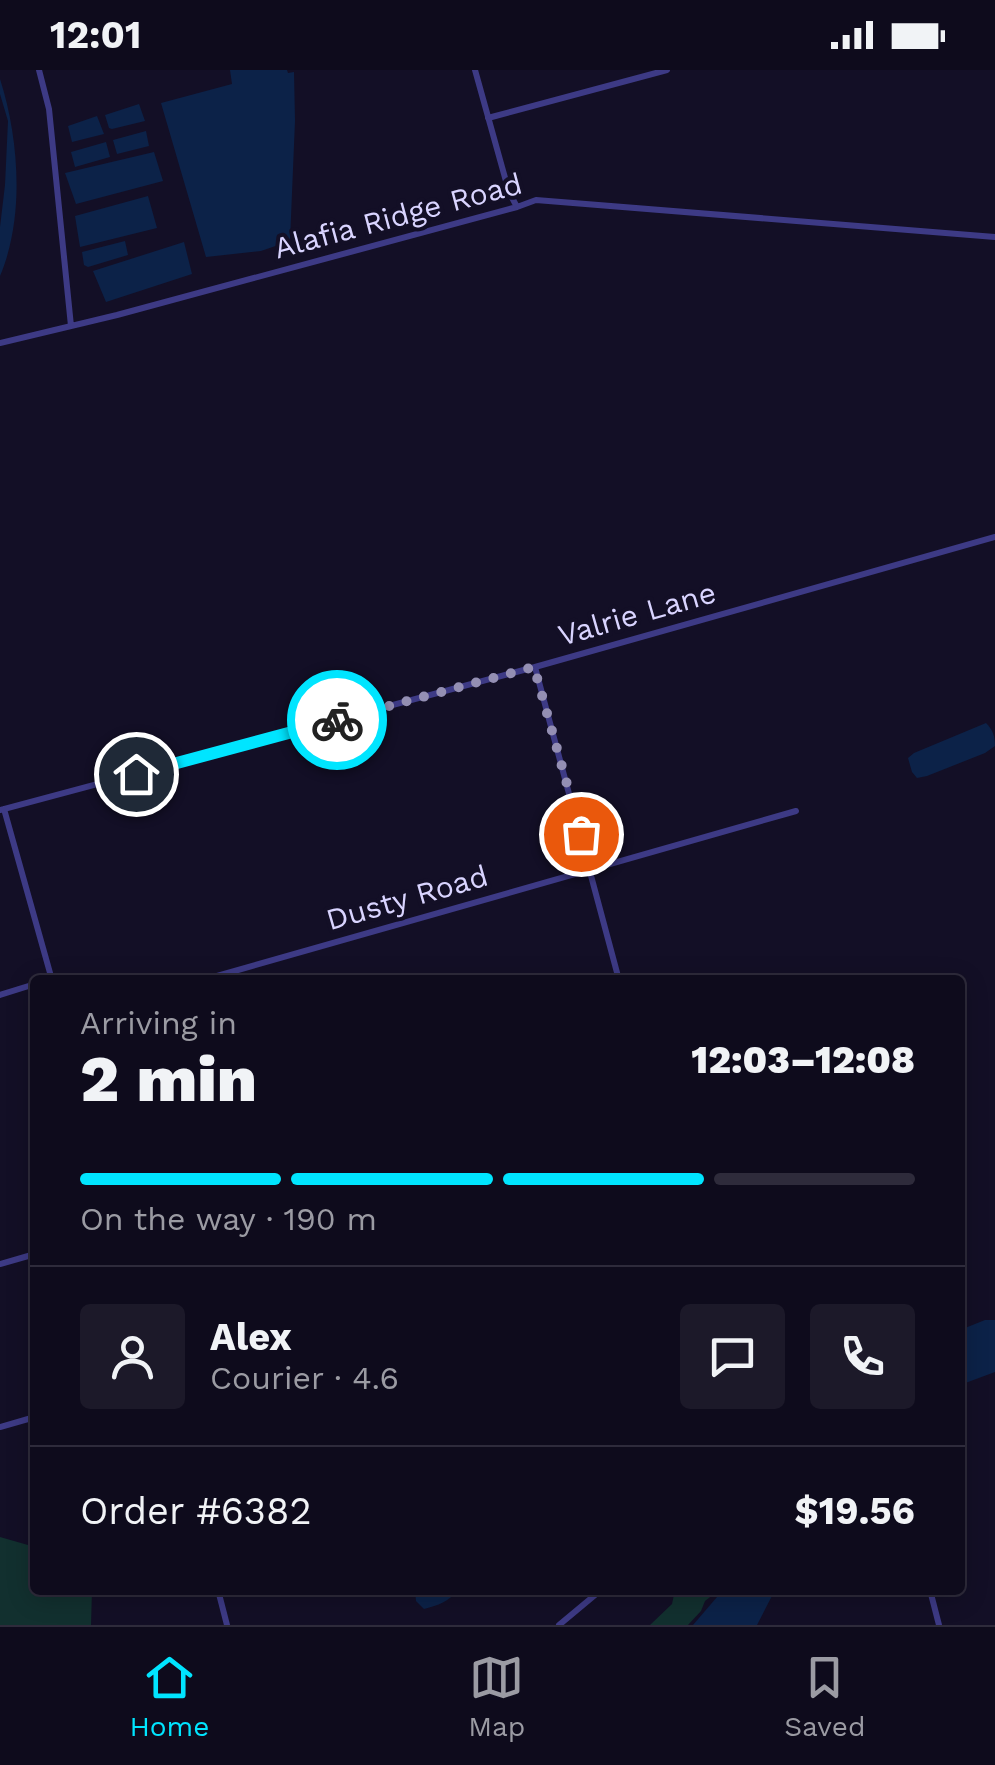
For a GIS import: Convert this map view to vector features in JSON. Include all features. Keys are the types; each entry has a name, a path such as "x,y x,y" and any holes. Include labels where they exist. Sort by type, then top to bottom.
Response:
{"street":[{"path":"39,70 50,109 71,326"},
{"path":"475,70 508,192 516,208"},
{"path":"488,118 667,70"},
{"name":"Alafia Ridge Road","path":"0,343 536,200 995,237"},
{"name":"Valrie Lane","path":"2,810 534,667 995,537"},
{"path":"534,667 619,975"},
{"path":"2,810 50,975"},
{"name":"Dusty Road","path":"220,975 796,810"},
{"path":"0,995 30,986"},
{"path":"0,1264 30,1255"},
{"path":"0,1426 30,1418"},
{"path":"219,1595 227,1625"},
{"path":"559,1625 595,1595"},
{"path":"931,1595 939,1625"}],"green space":[{"path":"0,1537 30,1546 30,1595 92,1595 91,1625 0,1625"},
{"path":"674,1595 713,1595 688,1625 650,1625 672,1604"}],"water":[{"path":"230,70 294,72 290,241 261,251 206,257 161,103 232,84"},
{"path":"0,79 12,126 16,203 0,276 8,121"},
{"path":"139,104 145,121 109,128 105,115"},
{"path":"97,116 104,134 72,142 68,126"},
{"path":"146,131 149,146 117,154 113,140"},
{"path":"106,142 110,157 75,167 71,152"},
{"path":"154,152 163,181 76,204 65,173"},
{"path":"148,196 157,228 80,247 75,216"},
{"path":"125,241 128,255 84,265 82,252"},
{"path":"184,242 192,274 106,302 93,271"},
{"path":"986,723 995,746 985,753 927,776 917,778 912,772 908,758 914,753"},
{"path":"995,1320 995,1372 965,1383 965,1328"},
{"path":"415,1595 453,1595 424,1609"},
{"path":"719,1595 772,1595 757,1625 693,1625"}],"way so far":[{"path":"337,720 534,667 581,834"}],"route":[{"path":"136,774 337,720"}]}
